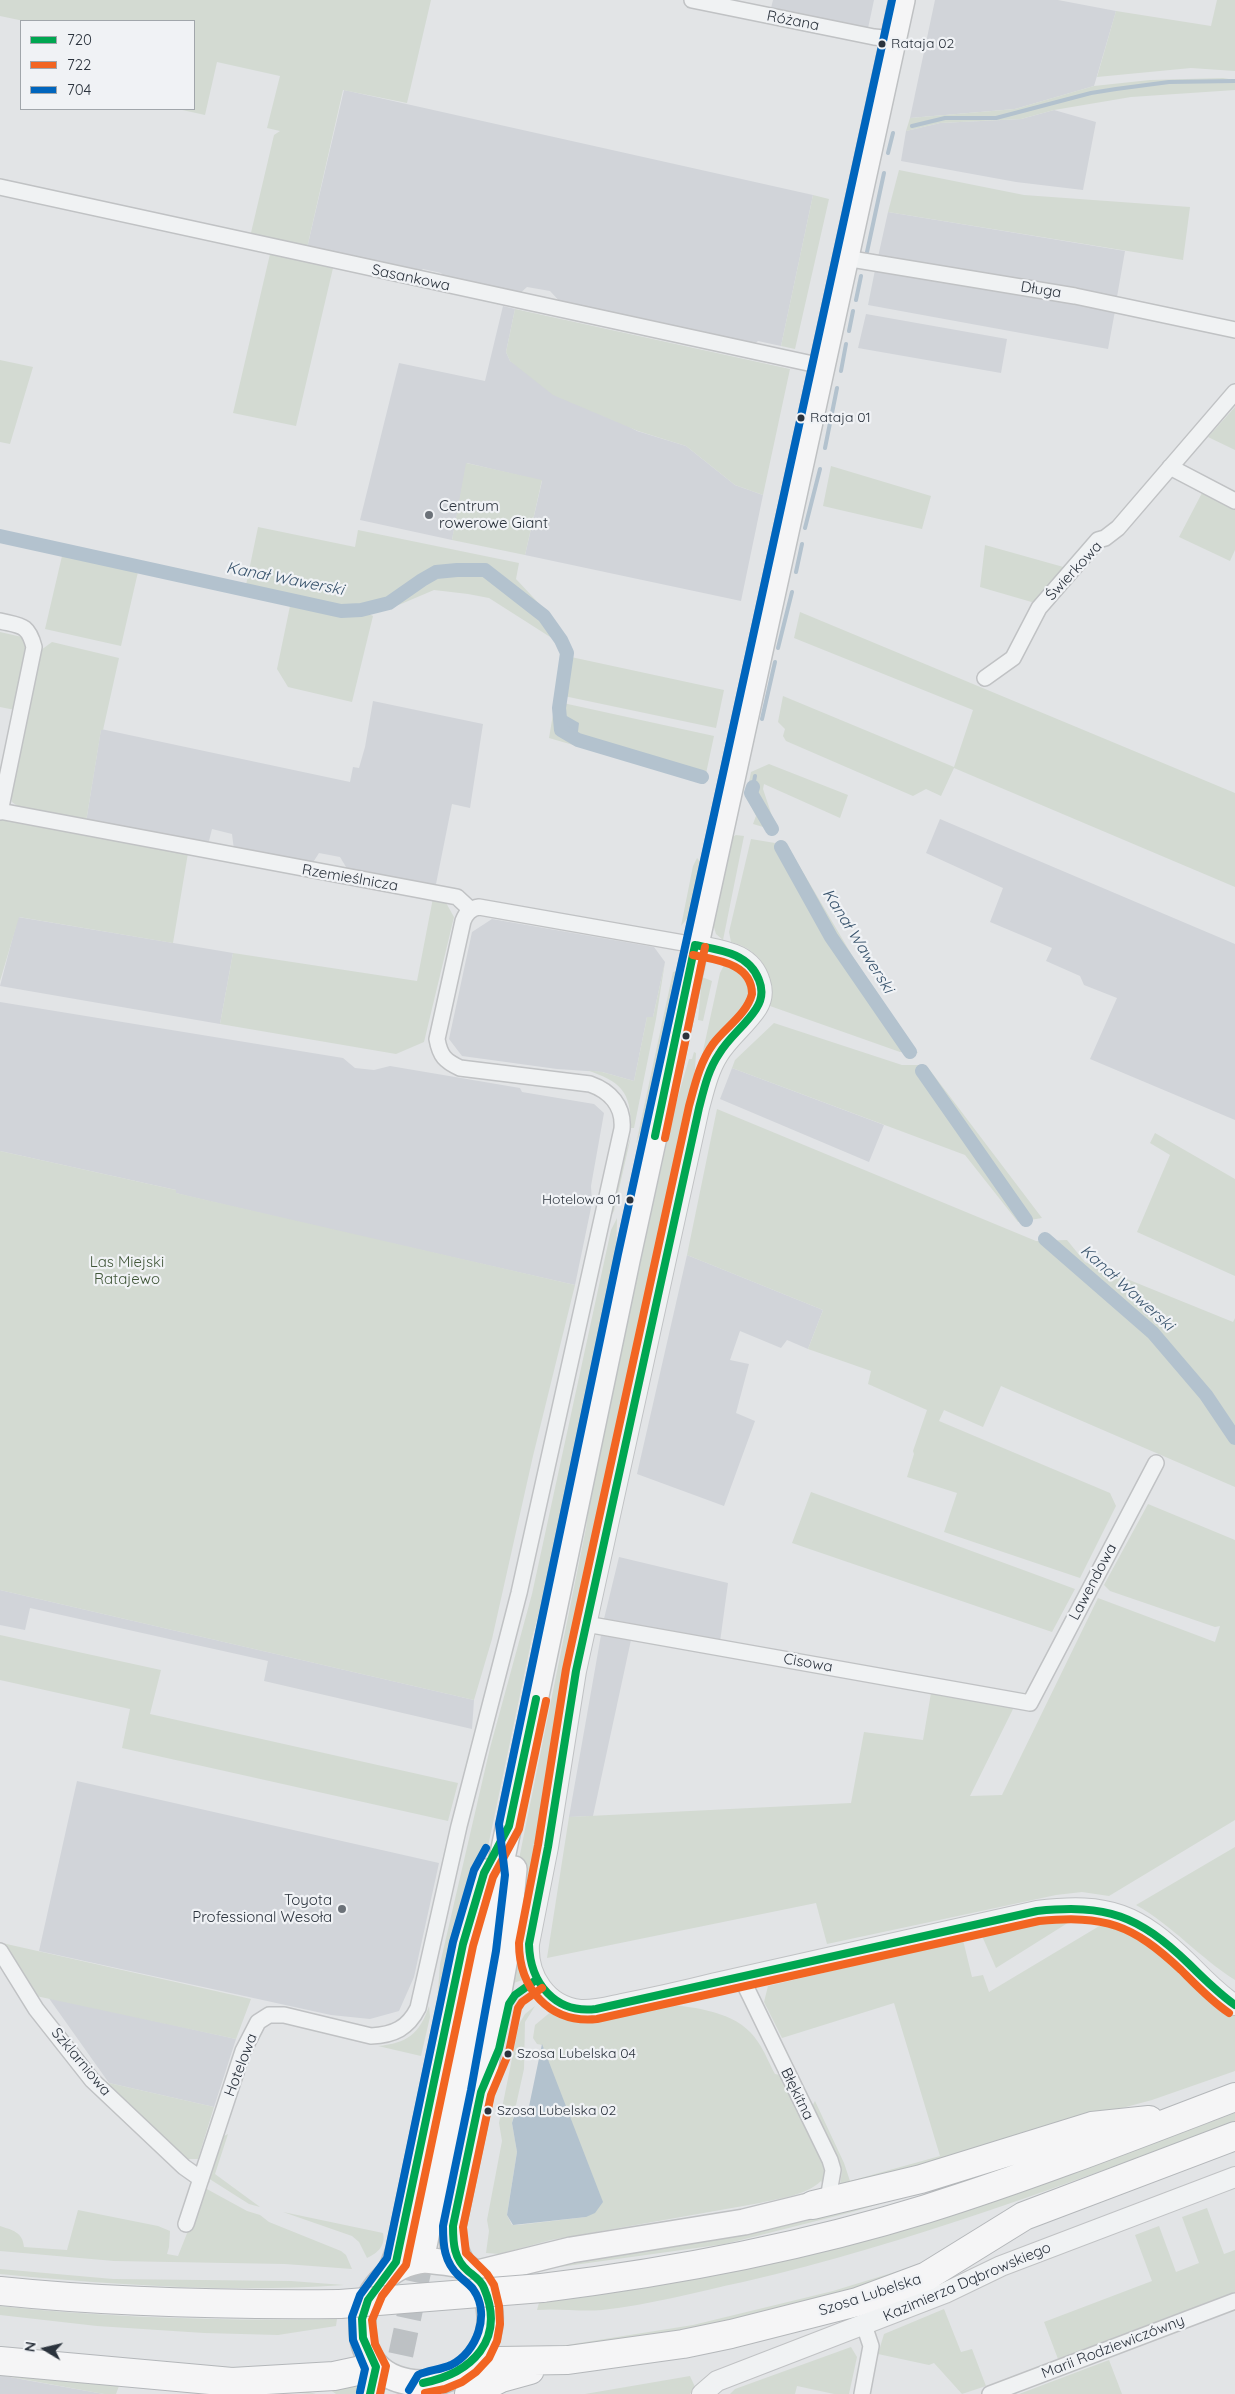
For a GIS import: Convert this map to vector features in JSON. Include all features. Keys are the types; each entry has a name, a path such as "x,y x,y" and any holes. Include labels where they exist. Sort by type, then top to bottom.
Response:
{"highway":[{"path":"0,2291 79,2299 186,2304 340,2304 542,2288 691,2267 781,2248 925,2209 1027,2175 1235,2097"},
{"path":"813,2206 921,2180 1092,2126 1186,2116"},
{"name":"Szosa Lubelska","path":"467,2381 501,2378 568,2360 708,2339 830,2309 885,2293 927,2276 949,2264 1007,2225 1055,2203 1235,2136"},
{"path":"0,2360 232,2382 297,2379 345,2374 376,2367"},
{"path":"297,2379 328,2394"}],"main road":[{"path":"423,2251 509,1826 628,1256 695,945 746,724 902,0"},
{"path":"399,2391 447,2379 467,2381 482,2351 490,2325 488,2300 483,2286 468,2270 453,2245 453,2226 481,2092 506,1952 515,1876 509,1826"},
{"path":"390,2273 399,2250 463,1944 484,1873 509,1826"},
{"path":"399,2391 376,2367 362,2342 363,2315 372,2294 390,2273 401,2266 419,2261 468,2270 571,2250 744,2222 813,2206"},
{"path":"376,2367 395,2378 399,2391"}],"street":[{"name":"Różana","path":"692,0 874,37 894,39"},
{"name":"Sasankowa","path":"0,187 822,366"},
{"name":"Długa","path":"845,258 1075,296 1235,330"},
{"name":"Świerkowa","path":"985,678 1013,658 1029,625 1052,592 1098,540 1106,538 1118,528 1235,392"},
{"path":"1170,467 1235,500"},
{"path":"0,621 23,626 30,633 34,647 0,812"},
{"name":"Rzemieślnicza","path":"0,812 457,897 471,910"},
{"path":"471,910 479,907 510,911 695,945 733,954 750,963 760,983 761,1001 752,1015 717,1056 708,1076 586,1624 528,1958 530,1969 543,1990 550,1997 573,2009 600,2008 675,1994 1037,1911 1067,1907 1097,1908 1118,1913 1154,1932 1219,1994 1235,2006"},
{"name":"Hotelowa","path":"186,2224 243,2051 258,2022 269,2015 284,2015 372,2036 392,2034 403,2028 413,2019 418,2008 459,1826 519,1593 622,1129 623,1120 618,1105 607,1091 590,1084 460,1068 445,1061 437,1040 463,921 471,910"},
{"name":"Lawendowa","path":"1030,1703 1156,1463"},
{"name":"Cisowa","path":"586,1624 1030,1703"},
{"name":"Szklarniowa","path":"0,1951 36,2009 92,2080 184,2167 201,2179"},
{"name":"Błękitna","path":"741,1978 830,2160 833,2170 830,2192 813,2206"},
{"name":"Kazimierza Dąbrowskiego","path":"702,2394 718,2381 945,2293 1001,2266 1235,2177"},
{"name":"Marii Rodziewiczówny","path":"990,2394 1235,2301"},
{"path":"862,2394 871,2346 864,2325"}],"shaded area":[{"path":"773,0 874,0 867,33 770,12"},
{"path":"935,0 1058,0 1116,11 1094,86 1015,109 910,118"},
{"path":"344,90 813,195 781,346 758,341 752,346 563,305 550,291 527,287 517,296 446,280 441,273 423,269 415,274 307,248"},
{"path":"1054,110 1096,122 1083,190 1016,182 901,161 906,131 940,123 1021,119"},
{"path":"888,212 1125,251 1117,297 878,257"},
{"path":"875,270 1115,311 1108,349 868,305"},
{"path":"503,306 515,309 506,352 510,361 637,431 686,446 735,485 763,495 741,601 525,555 542,481 467,463 452,540 360,520 399,363 485,381"},
{"path":"866,314 1007,339 1001,373 858,348"},
{"path":"373,701 483,724 470,808 452,804 435,889 349,872 340,857 319,853 312,864 234,850 232,834 212,829 209,841 197,845 86,822 101,729 350,782 353,767 359,768 365,747"},
{"path":"940,819 1235,944 1235,1120 1090,1059 1117,998 1084,985 1080,976 1046,961 1052,948 990,922 1003,888 926,853"},
{"path":"18,917 233,953 220,1024 0,986"},
{"path":"492,919 654,947 665,962 653,1017 647,1017 634,1081 602,1072 557,1069 462,1056 449,1039 472,932"},
{"path":"0,1002 343,1058 355,1068 374,1070 390,1066 520,1088 522,1092 594,1104 604,1113 591,1186 592,1203 575,1285 175,1193 176,1190 0,1151"},
{"path":"732,1068 884,1125 869,1162 720,1099"},
{"path":"687,1255 823,1310 808,1349 787,1340 781,1348 740,1331 730,1360 749,1364 736,1413 755,1421 724,1506 637,1474"},
{"path":"619,1557 728,1583 720,1642 603,1623"},
{"path":"0,1590 474,1700 472,1729 264,1681 268,1661 30,1608 25,1630 0,1625"},
{"path":"601,1635 631,1640 593,1816 569,1817"},
{"path":"77,1781 439,1863 414,1977 399,2011 370,2019 331,2015 39,1951"},
{"path":"48,1997 236,2039 214,2107 109,2083"},
{"path":"0,2375 31,2381 104,2394 0,2394"}],"green space":[{"path":"0,0 431,0 407,103 343,90 307,248 250,237 274,135 280,131 267,128 280,76 217,62 205,115 182,110 195,110 195,20 20,20 0,16"},
{"path":"1217,0 1235,0 1235,71 1191,68 1097,77 1116,11 1211,26"},
{"path":"1223,78 1235,80 1235,90 1131,97 1054,110 1021,119 940,123 906,131 910,118 1015,109 1094,86 1150,80"},
{"path":"899,170 1024,195 1190,207 1183,260 888,212"},
{"path":"813,195 829,199 795,349 781,346"},
{"path":"270,254 333,268 296,426 233,413"},
{"path":"515,309 790,369 763,495 735,485 686,446 638,431 553,395 510,361 506,352"},
{"path":"0,360 33,367 10,444 0,442"},
{"path":"1235,407 1235,450 1208,437"},
{"path":"466,463 542,480 525,555 452,540"},
{"path":"831,466 931,496 922,529 823,506"},
{"path":"1202,493 1235,509 1235,550 1230,561 1179,537"},
{"path":"258,527 355,547 358,530 519,563 516,579 546,611 571,651 571,657 724,690 716,728 564,696 563,703 714,736 704,783 549,738 563,655 558,642 489,598 434,590 401,604 369,614 373,616 352,702 288,687 277,669 290,606 138,572 121,646 45,629 62,556 0,542 0,530 246,585"},
{"path":"985,545 1067,568 1035,603 980,587"},
{"path":"800,612 1235,793 1235,887 954,768 941,796 926,789 913,796 786,741 783,736 785,729 778,722 783,696 954,767 973,710 794,638"},
{"path":"0,632 22,637 26,647 15,710 0,707"},
{"path":"52,642 119,658 103,730 101,730 86,822 20,808 12,802 10,794 41,650"},
{"path":"769,764 848,795 840,818 764,784 763,789 777,831 753,824 756,816 746,796 751,772"},
{"path":"0,818 188,853 173,943 19,917 0,981"},
{"path":"736,835 744,836 723,940 716,934 713,924 730,838"},
{"path":"751,839 787,845 853,957 918,1053 900,1052 770,1006 770,984 764,965 751,951 731,942 729,932"},
{"path":"697,858 700,861 700,866 690,915 681,926 693,866"},
{"path":"433,898 445,901 454,917 424,1042 396,1054 220,1024 233,953 417,981"},
{"path":"665,962 656,1019 634,1128 631,1128 629,1105 621,1089 608,1079 587,1070 634,1081 647,1017 653,1017"},
{"path":"725,963 734,965 746,976 749,983 749,1001 702,1071 703,1051 720,973"},
{"path":"677,971 643,1125 636,1144 673,972"},
{"path":"702,977 712,981 703,1021 698,1020"},
{"path":"774,1023 902,1065 926,1065 1042,1218 1018,1222 965,1155 732,1068 735,1060"},
{"path":"694,1052 696,1053 695,1070 684,1122 689,1123 525,1979 511,1984 518,1864 586,1528 591,1488 674,1110 689,1059 692,1059"},
{"path":"717,1109 1036,1241 1067,1240 1085,1262 1233,1322 1235,1318 1235,1487 1001,1386 983,1427 944,1410 939,1421 1110,1493 1116,1506 1080,1578 944,1532 957,1493 907,1477 914,1454 913,1451 927,1410 868,1384 871,1371 808,1349 823,1310 687,1255"},
{"path":"1155,1133 1235,1179 1235,1276 1137,1232 1170,1155 1150,1143"},
{"path":"631,1136 614,1211 609,1219 619,1172"},
{"name":"Las Miejski Ratajewo","path":"0,1151 176,1190 176,1193 575,1285 533,1456 492,1639 474,1700 0,1590"},
{"path":"617,1218 616,1260 557,1547 532,1638 482,1875 436,2017 440,1964 490,1748 532,1594 611,1230"},
{"path":"811,1492 1075,1589 1052,1632 792,1543"},
{"path":"1148,1504 1235,1540 1235,1820 1109,1896 1082,1892 1056,1895 827,1944 816,1903 547,1958 569,1817 851,1803 864,1732 923,1740 931,1693 1015,1705 970,1796 1002,1795 1098,1598 1215,1642 1220,1626 1215,1627 1110,1591 1104,1585"},
{"path":"0,1635 161,1670 150,1714 458,1783 448,1821 122,1748 130,1709 0,1680"},
{"path":"1235,1847 1235,1980 1162,1922 1136,1905"},
{"path":"1074,1919 996,1968 982,1936 1038,1923"},
{"path":"1106,1922 1140,1938 1199,1988 1235,2014 1235,2071 1152,2100 1070,2122 938,2163 840,2185 842,2171 840,2163 811,2108 815,2101 844,2163 850,2181 940,2156 894,2003 782,2038 764,2002 768,1986 963,1940 972,1977 983,1975 989,1992"},
{"path":"2,1943 251,1999 236,2039 36,1996"},
{"path":"672,2005 720,2014 742,2025 751,2032 775,2074 781,2075 825,2164 826,2177 822,2183 821,2181 800,2193 760,2203 551,2240 499,2254 486,2253 489,2231 487,2220 502,2141 499,2123 519,2024 525,2014 535,2006 525,2022 524,2069 512,2123 517,2152 507,2215 512,2225 586,2217 542,2045 537,2044 533,2038 535,2025 553,2010"},
{"path":"429,2006 430,2017 421,2056 378,2046 397,2043 411,2036 421,2024"},
{"path":"109,2083 214,2107 198,2159 185,2159 119,2100"},
{"path":"1235,2113 1235,2121 991,2210 868,2249 743,2282 637,2305 594,2310 537,2310 539,2303 625,2291 722,2273 1035,2187"},
{"path":"228,2134 215,2174 260,2207 249,2204 208,2178 222,2137"},
{"path":"205,2188 247,2211 260,2215 269,2222 341,2251 346,2255 352,2269 285,2264 114,2261 0,2251 0,2226 13,2230 19,2235 22,2238 24,2247 67,2250 78,2210 158,2226 170,2231 167,2254 178,2256"},
{"path":"917,2193 852,2212 725,2244 545,2269 535,2268"},
{"path":"1207,2208 1224,2254 1235,2250 1235,2292 1058,2359 1044,2322 1152,2281 1135,2235 1159,2226 1176,2272 1199,2263 1182,2217"},
{"path":"283,2212 383,2233 382,2245 375,2254 367,2258 359,2242 352,2236"},
{"path":"921,2264 873,2289 686,2329 533,2352 529,2351 693,2325 833,2291"},
{"path":"0,2269 113,2279 291,2281 344,2285 258,2288 172,2287 0,2274"},
{"path":"0,2306 168,2318 252,2320 337,2319 336,2326 278,2335 204,2333 97,2326 0,2315"},
{"path":"944,2309 961,2352 972,2349 986,2386 962,2394 934,2363 929,2365 878,2354 884,2334"},
{"path":"851,2347 857,2357 849,2394 834,2394 797,2386 795,2394 730,2394 735,2389"},
{"path":"1109,2360 1122,2394 1019,2394"},
{"path":"363,2374 362,2394 336,2394 326,2387"},
{"path":"0,2375 298,2389 316,2394 140,2385 119,2386 116,2394 104,2394"},
{"path":"690,2376 695,2387 690,2394 585,2394"}],"water":[{"path":"565,715 579,723 577,740 564,739 560,724"},
{"path":"542,2044 603,2202 595,2213 586,2217 513,2225 507,2215 517,2152 512,2123 515,2113 527,2116"}],"waterway":[{"path":"912,126 945,118 996,118 1091,93 1116,89 1169,82 1235,81"},
{"path":"888,153 893,133"},
{"path":"867,252 884,173"},
{"path":"856,300 861,276"},
{"path":"849,331 853,311"},
{"path":"841,371 846,344"},
{"path":"825,448 837,388"},
{"path":"805,528 820,469"},
{"name":"Kanał Wawerski","path":"0,536 341,611 361,610 389,603 436,572 485,570 544,616 561,640 567,653 559,708 561,730 578,740 702,777"},
{"path":"796,572 802,544"},
{"path":"778,648 792,592"},
{"path":"762,719 775,662"},
{"path":"753,787 755,776"},
{"name":"Kanał Wawerski","path":"753,787 751,793 772,829"},
{"name":"Kanał Wawerski","path":"781,847 831,937 910,1052"},
{"name":"Kanał Wawerski","path":"922,1071 1026,1220"},
{"name":"Kanał Wawerski","path":"1045,1239 1153,1333 1206,1395 1235,1438"}],"tunnel":[{"path":"393,2391 423,2251"}],"transit line":[{"name":"704","path":"409,2390 418,2375 447,2367 460,2359 474,2342 481,2321 481,2310 473,2289 454,2271 447,2259 443,2226 471,2090 496,1951 505,1875 499,1824 618,1254 892,0"},
{"name":"720","path":"695,945 733,954 748,964 759,980 761,987 760,1002 747,1021 727,1042 715,1060 699,1108 576,1671 548,1847 529,1944 530,1958 540,1983 557,2001 581,2009 596,2009 1037,1911 1083,1909 1120,1917 1154,1934 1171,1947 1211,1986 1235,2005"},
{"name":"720","path":"655,1136 695,945"},
{"name":"722","path":"665,1138 705,947"},
{"name":"722","path":"693,955 722,961 739,969 746,976 752,994 741,1014 708,1051 698,1074 689,1106 566,1669 538,1845 519,1943 524,1975 540,2000 551,2009 565,2016 580,2019 597,2019 1039,1921 1082,1920 1116,1926 1147,1942 1164,1954 1210,1998 1229,2013"},
{"name":"720","path":"370,2394 376,2367 363,2338 362,2319 368,2300 396,2262 463,1944 484,1873 509,1826 536,1699"},
{"name":"722","path":"380,2394 386,2366 375,2344 372,2320 382,2296 406,2265 473,1946 493,1877 519,1829 546,1701"},
{"name":"704","path":"360,2392 365,2369 353,2340 352,2317 360,2295 387,2258 453,1942 474,1870 486,1848"},
{"name":"720","path":"423,2383 441,2378 470,2362 480,2351 487,2338 491,2323 490,2307 481,2283 463,2266 457,2256 454,2245 453,2226 481,2092 499,2049 509,2004 515,1995 536,1980"},
{"name":"722","path":"425,2393 445,2389 462,2382 476,2372 489,2358 497,2341 500,2324 499,2306 494,2285 487,2274 466,2253 463,2227 491,2095 509,2052 518,2008 522,2002 542,1988"}],"place":[{"name":"Rataja 02","path":"882,44"},
{"name":"Rataja 01","path":"801,418"},
{"name":"Centrum rowerowe Giant","path":"429,515"},
{"name":"Hotelowa 01","path":"630,1200"},
{"name":"Toyota Professional Wesoła","path":"342,1909"},
{"name":"Szosa Lubelska 04","path":"508,2054"},
{"name":"Szosa Lubelska 02","path":"488,2111"}]}
